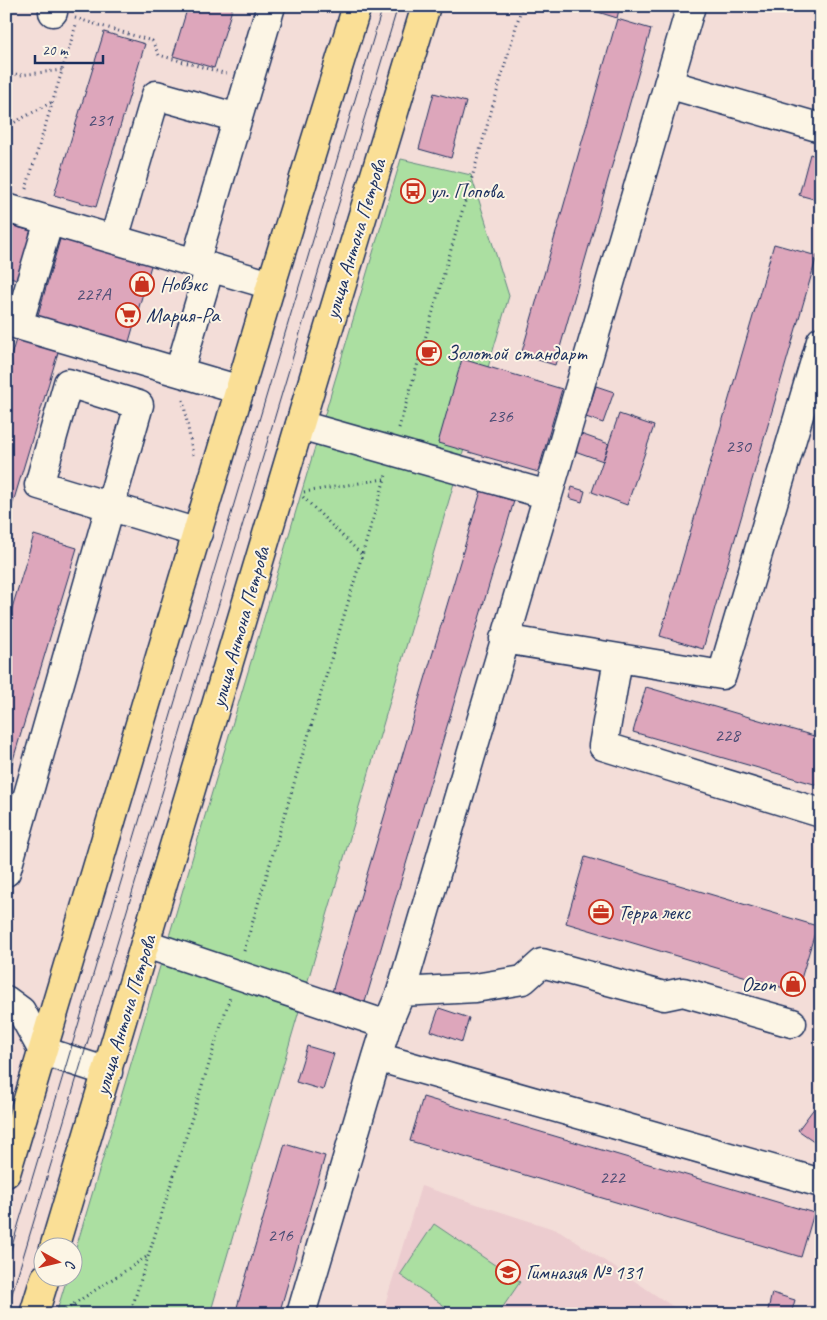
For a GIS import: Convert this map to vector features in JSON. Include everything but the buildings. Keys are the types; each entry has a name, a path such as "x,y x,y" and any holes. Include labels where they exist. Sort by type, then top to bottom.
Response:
{"main road":[{"path":"6,1173 357,6"},
{"name":"улица Антона Петрова","path":"57,1238 426,6"},
{"path":"34,1314 42,1288"}],"street":[{"path":"179,372 238,118 271,6"},
{"path":"301,1314 377,1057 387,1025 401,992 691,6"},
{"path":"668,84 821,128"},
{"path":"114,239 156,94 238,118"},
{"path":"13,210 272,285"},
{"path":"49,221 18,325 240,390"},
{"path":"504,639 722,675 821,341"},
{"path":"6,872 110,506 139,405 68,383 39,485 110,506 198,533"},
{"path":"300,425 548,494"},
{"path":"618,659 603,746 821,813"},
{"path":"146,944 387,1025"},
{"path":"401,992 474,988 523,980 542,963 664,996 683,992 792,1023"},
{"path":"6,1000 21,1011 43,1051 108,1072"},
{"path":"377,1057 821,1183"}],"path":[{"path":"130,1314 238,974 522,6"},
{"path":"13,210 62,70 61,12 152,41 159,55 249,81"},
{"path":"6,72 20,75 62,70"},
{"path":"6,127 52,101"},
{"path":"179,372 194,461"},
{"path":"362,554 299,494 384,479"},
{"path":"6,931 9,932 6,942"},
{"path":"62,1314 63,1311 149,1256"}],"shaded area":[{"name":"Гимназия № 131","path":"421,1186 560,1231 684,1314 382,1314"}],"green space":[{"path":"401,159 471,175 509,296 210,1314 56,1314 64,1288 82,1288 82,1238 79,1238"},
{"path":"434,1224 520,1282 498,1314 456,1314 400,1275"}],"tram line":[{"path":"6,1266 383,6"},
{"path":"6,1314 398,6"}],"place":[{"name":"ул. Попова","path":"413,191"},
{"name":"Новэкс","path":"142,284"},
{"name":"Мария-Ра","path":"128,315"},
{"name":"Золотой стандарт","path":"429,353"},
{"name":"Терра лекс","path":"601,912"},
{"name":"Ozon","path":"793,984"},
{"name":"Гимназия № 131","path":"508,1272"}]}
